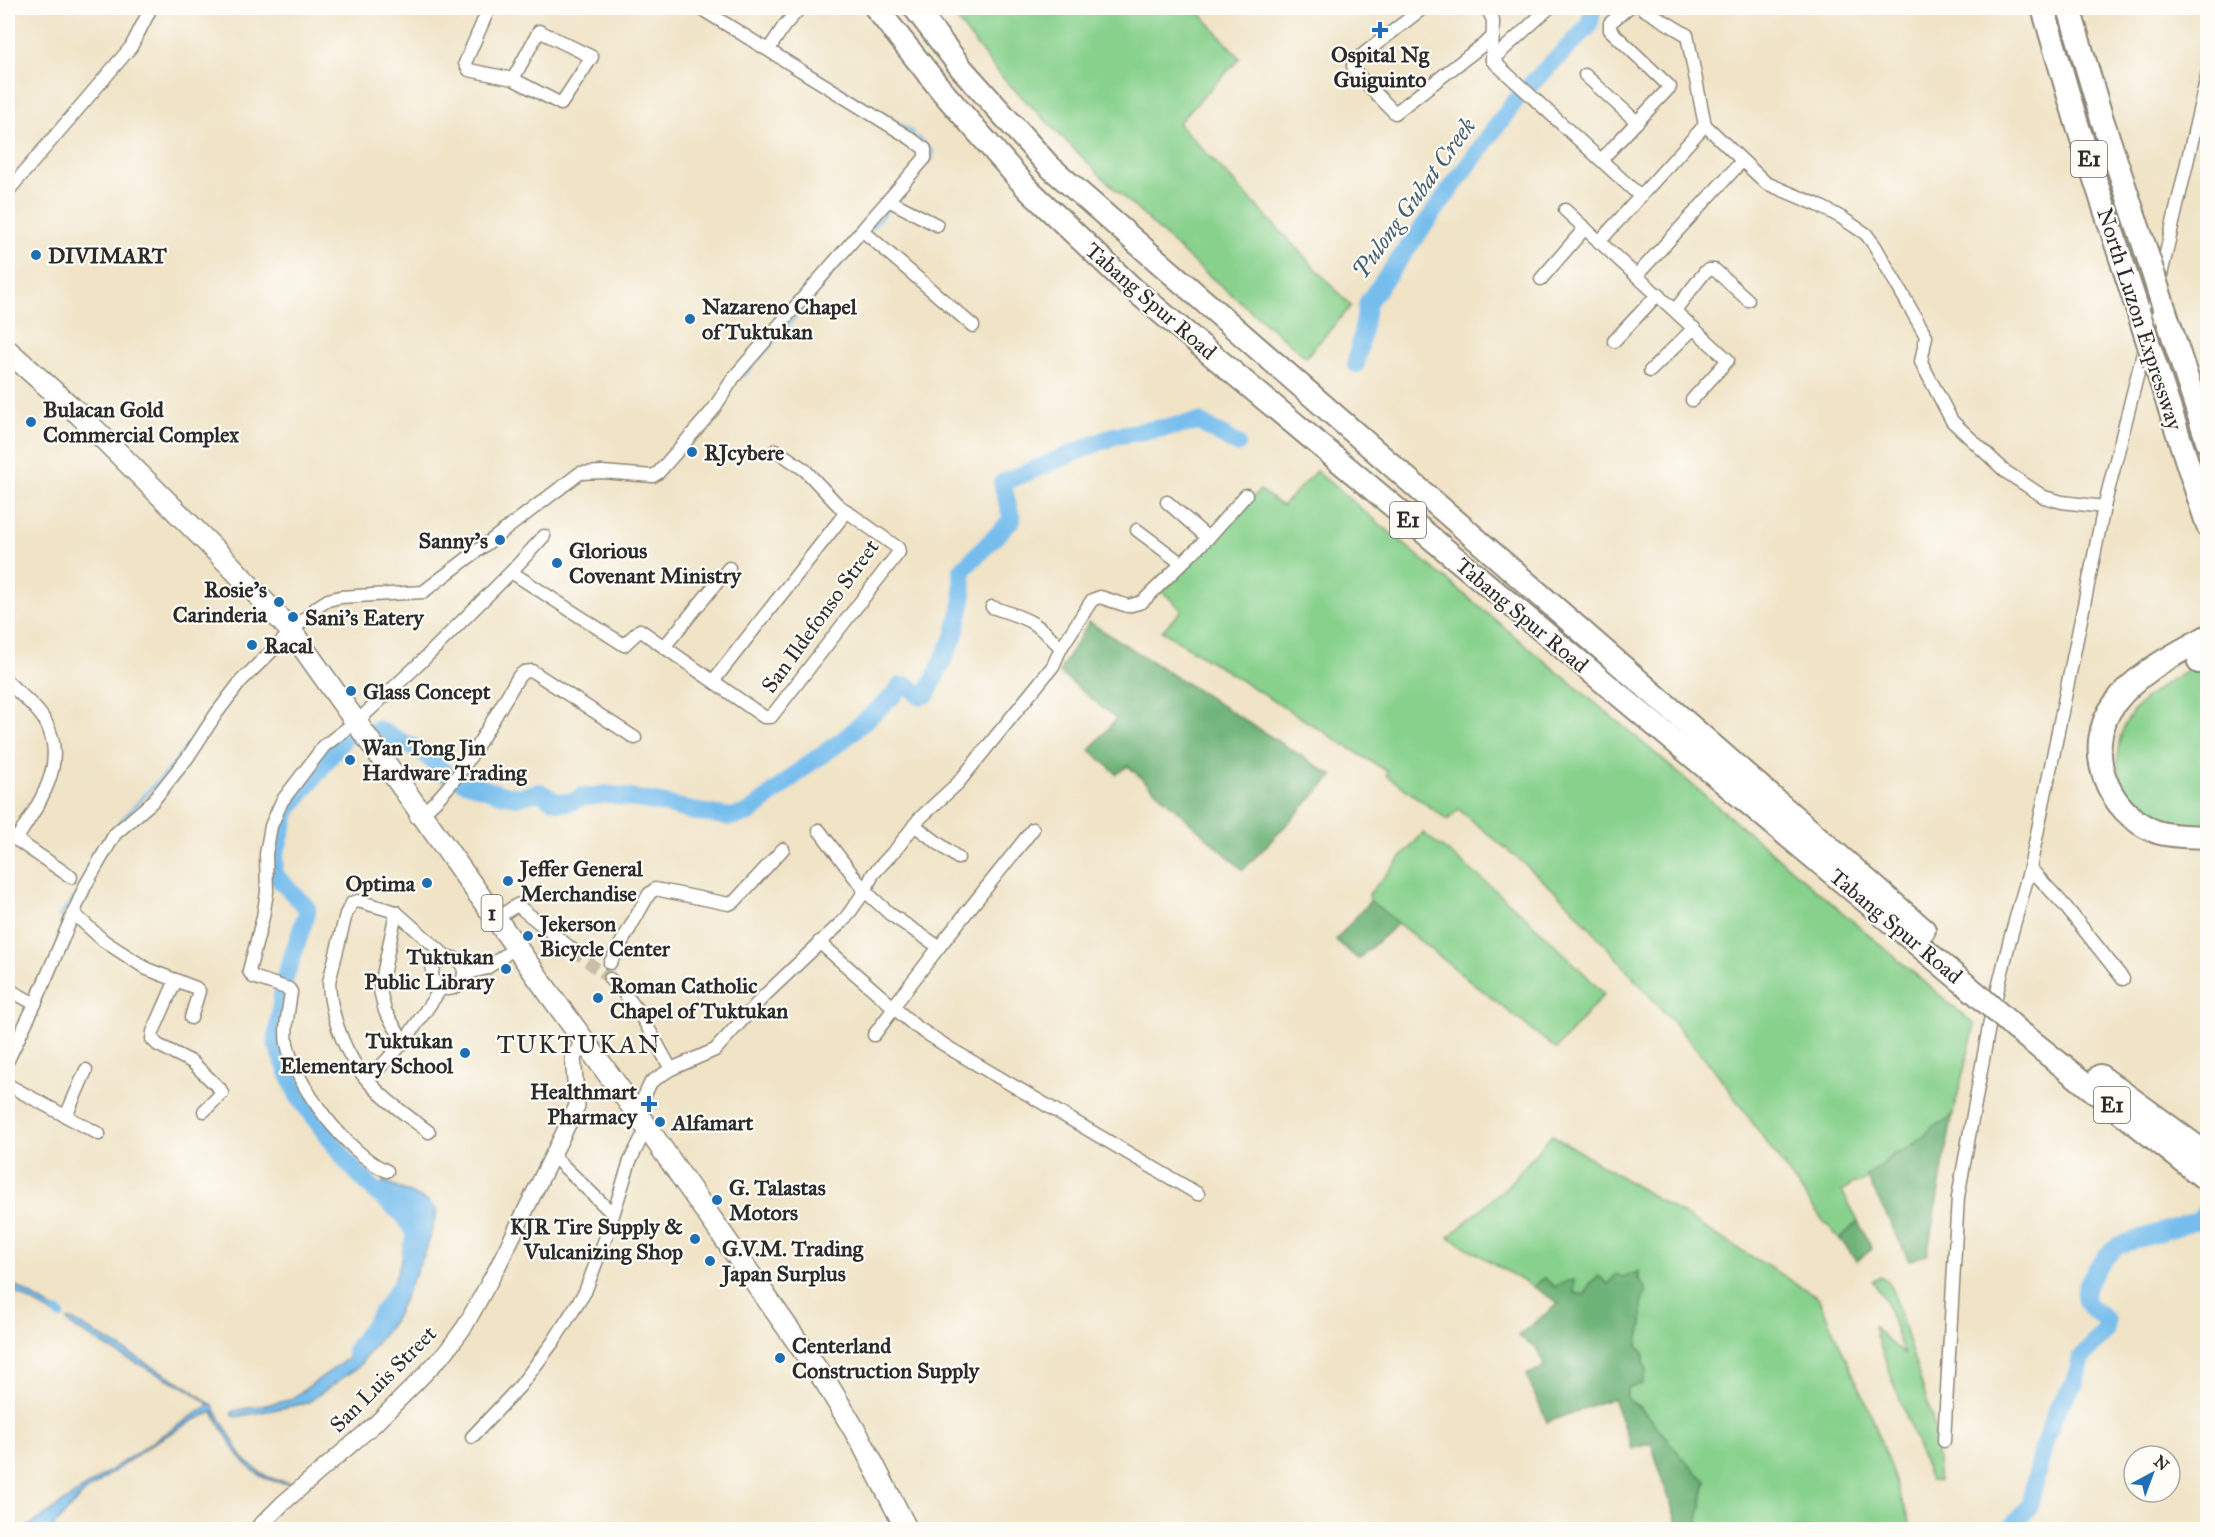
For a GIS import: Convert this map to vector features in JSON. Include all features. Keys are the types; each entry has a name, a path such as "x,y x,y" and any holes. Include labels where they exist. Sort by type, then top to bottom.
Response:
{"highway":[{"name":"Tabang Spur Road","path":"876,8 942,92 1027,188 1132,288 1979,987"},
{"name":"Tabang Spur Road","path":"915,8 962,69 1049,166 1979,987 2208,1181"},
{"name":"North Luzon Expressway","path":"2043,8 2077,124 2208,526"},
{"name":"North Luzon Expressway","path":"2069,8 2101,116 2208,443"},
{"path":"2177,347 2208,422"},
{"name":"1","path":"8,351 80,415 230,565 288,635 630,1112 819,1390 856,1453 896,1530"},
{"name":"1","path":"8,365 74,423 288,635"},
{"path":"2201,650 2143,675 2113,704 2103,727 2099,757 2113,796 2128,814 2158,832 2177,836 2208,837"},
{"name":"Tabang Spur Road","path":"2017,1020 2208,1155"},
{"name":"1","path":"645,1135 827,1384 861,1442 907,1530"}],"street":[{"path":"8,191 131,47 151,8"},
{"path":"489,8 465,63 469,70 513,79 561,104 592,57 539,31 513,79"},
{"path":"8,1055 35,1004 91,872 115,834 152,802 188,757 216,714 242,681 288,635 317,607 328,600 340,597 423,592 580,473 602,472 653,476 659,472 713,410 734,377 925,158 925,149 769,49 700,8"},
{"path":"769,49 784,26 800,8"},
{"path":"1486,8 1493,20 1492,60 1640,196"},
{"path":"1492,60 1550,8"},
{"path":"1601,160 1670,87 1610,30 1610,23 1628,8"},
{"path":"1642,8 1687,35 1705,126 1766,183 1842,218 1856,226 1870,240 1926,336 1922,362 1952,421 2006,472 2044,497 2062,502 2104,507"},
{"path":"1416,10 1356,59 1353,66 1357,74 1395,113 1493,37"},
{"path":"1944,1441 1958,1197 1990,1021 2030,868 2104,507 2142,357 2208,72"},
{"path":"1585,75 1637,122"},
{"path":"1599,242 1705,126"},
{"path":"1637,275 1742,161"},
{"path":"888,201 936,225"},
{"path":"1565,210 1728,360 1692,400"},
{"path":"1541,279 1585,228"},
{"path":"863,231 973,326"},
{"path":"1675,310 1705,272 1710,270 1715,270 1748,300"},
{"path":"1614,341 1658,294"},
{"path":"1650,371 1694,328"},
{"name":"San Ildefonso Street","path":"511,572 624,645 640,630 764,717 771,717 898,552 898,548 838,505 805,470 776,450"},
{"path":"630,1112 640,1104 651,1082 671,1069 715,1050 763,997 845,919 865,891 873,874 914,825 958,783 1053,666 1061,648 1092,600 1100,597 1128,606 1142,602 1208,538 1246,495"},
{"path":"1167,502 1208,538"},
{"path":"714,680 847,511"},
{"path":"1137,530 1181,563"},
{"path":"387,1171 361,1155 305,1089 295,1070 286,1042 291,992 282,986 253,977 249,971 267,892 266,854 271,826 282,801 324,746 420,663 544,536"},
{"path":"664,647 729,568"},
{"path":"992,607 1031,620 1043,628 1061,648"},
{"path":"418,816 459,773 519,676 524,672 532,671 636,738"},
{"path":"8,682 46,723 54,756 50,781 44,796 12,837 70,877"},
{"path":"914,825 958,858"},
{"path":"874,1035 892,1011 892,1007 939,946 1033,829"},
{"path":"819,830 865,891 890,914 939,946"},
{"path":"610,963 649,894 655,889 729,904 735,901 783,849"},
{"path":"2030,868 2065,906 2123,980"},
{"path":"429,1132 403,1112 358,1069 339,1031 329,992 329,982 346,914 352,903 358,901 396,912 448,958"},
{"path":"492,921 517,905 573,950"},
{"path":"396,912 380,990 385,1011 405,1042"},
{"path":"73,913 104,942 147,969 196,988 199,991 191,1018"},
{"path":"819,942 915,1026 1198,1194"},
{"path":"464,974 488,968 513,950"},
{"path":"454,958 461,964 464,974 460,984 455,987 442,987 435,982 433,971 440,960 454,958"},
{"path":"610,979 632,1002 671,1069"},
{"path":"176,980 152,1039 158,1045 192,1062 220,1089 222,1093 204,1111"},
{"path":"368,1080 405,1042 442,987"},
{"path":"8,989 35,1004"},
{"name":"San Luis Street","path":"256,1530 282,1504 375,1424 446,1352 465,1326 496,1270 577,1106 573,1056 582,1046"},
{"path":"66,1116 86,1070"},
{"path":"8,1085 99,1134"},
{"path":"472,1437 520,1386 553,1342 585,1292 630,1161 645,1135"},
{"path":"553,1156 613,1214"}],"green space":[{"path":"948,8 1195,8 1240,58 1178,123 1351,306 1306,357 1195,264 1099,174 997,72"},
{"path":"2051,8 2059,8 2138,263 2133,278"},
{"path":"2161,340 2207,480 2207,500 2157,354"},
{"path":"1316,471 1630,732 1975,1025 1953,1113 1948,1120 1932,1127 1922,1138 1902,1152 1893,1154 1879,1168 1867,1175 1868,1177 1842,1191 1858,1221 1840,1239 1820,1217 1714,1069 1569,904 1458,809 1448,820 1386,775 1388,772 1162,631 1182,610 1162,591 1260,490 1282,506"},
{"path":"1089,622 1333,776 1243,870 1128,766 1117,774 1090,750 1116,719 1059,672"},
{"path":"2207,659 2207,829 2165,822 2143,810 2124,786 2119,772 2118,758 2123,729 2139,705 2163,685"},
{"path":"1423,833 1517,909 1604,994 1556,1049 1370,901 1369,894"},
{"path":"1370,901 1398,923 1358,959 1336,940"},
{"path":"1953,1113 1927,1255 1909,1260 1866,1175 1879,1168 1893,1154 1902,1152 1922,1139 1932,1127 1948,1120"},
{"path":"1552,1135 1818,1297 1870,1411 1912,1529 1696,1529 1706,1480 1689,1468 1640,1407 1627,1399 1628,1389 1644,1364 1644,1353 1636,1346 1642,1325 1639,1272 1608,1285 1591,1282 1585,1295 1574,1293 1574,1280 1555,1287 1544,1278 1533,1287 1449,1237 1508,1185"},
{"path":"1858,1221 1872,1249 1857,1261 1840,1239"},
{"path":"1639,1271 1638,1279 1647,1290 1642,1299 1642,1325 1637,1346 1644,1353 1644,1364 1647,1370 1642,1384 1628,1387 1627,1399 1648,1417 1695,1471 1706,1480 1696,1529 1663,1529 1677,1523 1651,1443 1632,1449 1613,1398 1547,1422 1526,1375 1545,1367 1536,1347 1518,1336 1559,1303 1533,1287 1544,1278 1555,1287 1560,1283 1574,1280 1574,1293 1585,1295 1591,1282 1599,1276 1608,1284 1617,1274 1623,1278"},
{"path":"1881,1276 1888,1282 1894,1294 1933,1421 1939,1481 1930,1480 1876,1335 1874,1327 1904,1355 1885,1299 1872,1281"}],"water":[{"path":"384,1181 427,1201 437,1211 426,1250 394,1320 358,1367 307,1403 236,1417 231,1414 234,1411 290,1400 347,1359 382,1314 414,1226 404,1204 377,1193"},
{"path":"8,1281 58,1313 53,1314 8,1288"},
{"path":"67,1320 72,1320 186,1386 213,1406 243,1458 262,1474 276,1480 302,1485 271,1480 253,1470 233,1447 213,1412 155,1442 84,1493 51,1529 23,1530 210,1405 188,1389 119,1354 70,1325"}],"waterway":[{"name":"Pulong Gubat Creek","path":"1531,84 1589,26 1593,8"},
{"path":"732,21 768,43"},
{"path":"773,46 913,133"},
{"name":"Pulong Gubat Creek","path":"1356,364 1368,302 1515,101"},
{"path":"918,137 933,152 932,159 927,164"},
{"path":"868,232 891,206"},
{"path":"759,359 864,237"},
{"path":"744,376 752,367"},
{"name":"Pulong Gubat Creek","path":"462,781 500,794 519,797 540,792 561,802 569,802 582,796 606,794 730,817 749,813 807,765 843,740 894,695 900,686 908,686 920,696 927,694 954,637 963,600 962,570 1012,520 1002,483 1114,436 1199,422 1237,444"},
{"path":"117,825 172,766 235,679"},
{"name":"Pulong Gubat Creek","path":"377,729 423,752 446,774"},
{"name":"Pulong Gubat Creek","path":"343,740 288,810 275,855 274,874 307,908 284,981 276,1043 298,1096 347,1162 377,1193 404,1215 415,1235 410,1254"},
{"path":"85,874 95,850 109,834"},
{"path":"59,917 75,897"},
{"path":"2009,1530 2029,1507 2044,1445 2057,1408 2075,1383 2081,1358 2105,1331 2107,1322 2089,1306 2086,1299 2086,1291 2094,1272 2119,1245 2199,1220 2208,1209"},
{"name":"Pulong Gubat Creek","path":"355,1351 401,1285"}],"tunnel":[{"path":"573,950 610,979"}],"place":[{"name":"Ospital Ng Guiguinto","path":"1380,30"},
{"name":"DIVIMART","path":"36,255"},
{"name":"Nazareno Chapel of Tuktukan","path":"690,319"},
{"name":"Bulacan Gold Commercial Complex","path":"31,422"},
{"name":"RJcybere","path":"692,452"},
{"name":"Sanny’s","path":"500,540"},
{"name":"Glorious Covenant Ministry","path":"557,563"},
{"name":"Rosie’s Carinderia","path":"279,602"},
{"name":"Sani’s Eatery","path":"293,617"},
{"name":"Racal","path":"252,645"},
{"name":"Glass Concept","path":"351,691"},
{"name":"Wan Tong Jin Hardware Trading","path":"350,760"},
{"name":"Jeffer General Merchandise","path":"508,881"},
{"name":"Optima","path":"427,883"},
{"name":"Jekerson Bicycle Center","path":"528,936"},
{"name":"Tuktukan Public Library","path":"506,969"},
{"name":"Roman Catholic Chapel of Tuktukan","path":"598,998"},
{"name":"Tuktukan Elementary School","path":"465,1053"},
{"name":"Healthmart Pharmacy","path":"649,1104"},
{"name":"Alfamart","path":"660,1122"},
{"name":"G. Talastas Motors","path":"717,1200"},
{"name":"KJR Tire Supply & Vulcanizing Shop","path":"695,1239"},
{"name":"G.V.M. Trading Japan Surplus","path":"710,1261"},
{"name":"Centerland Construction Supply","path":"780,1358"}],"district":[{"name":"TUKTUKAN","path":"579,1044"}]}
